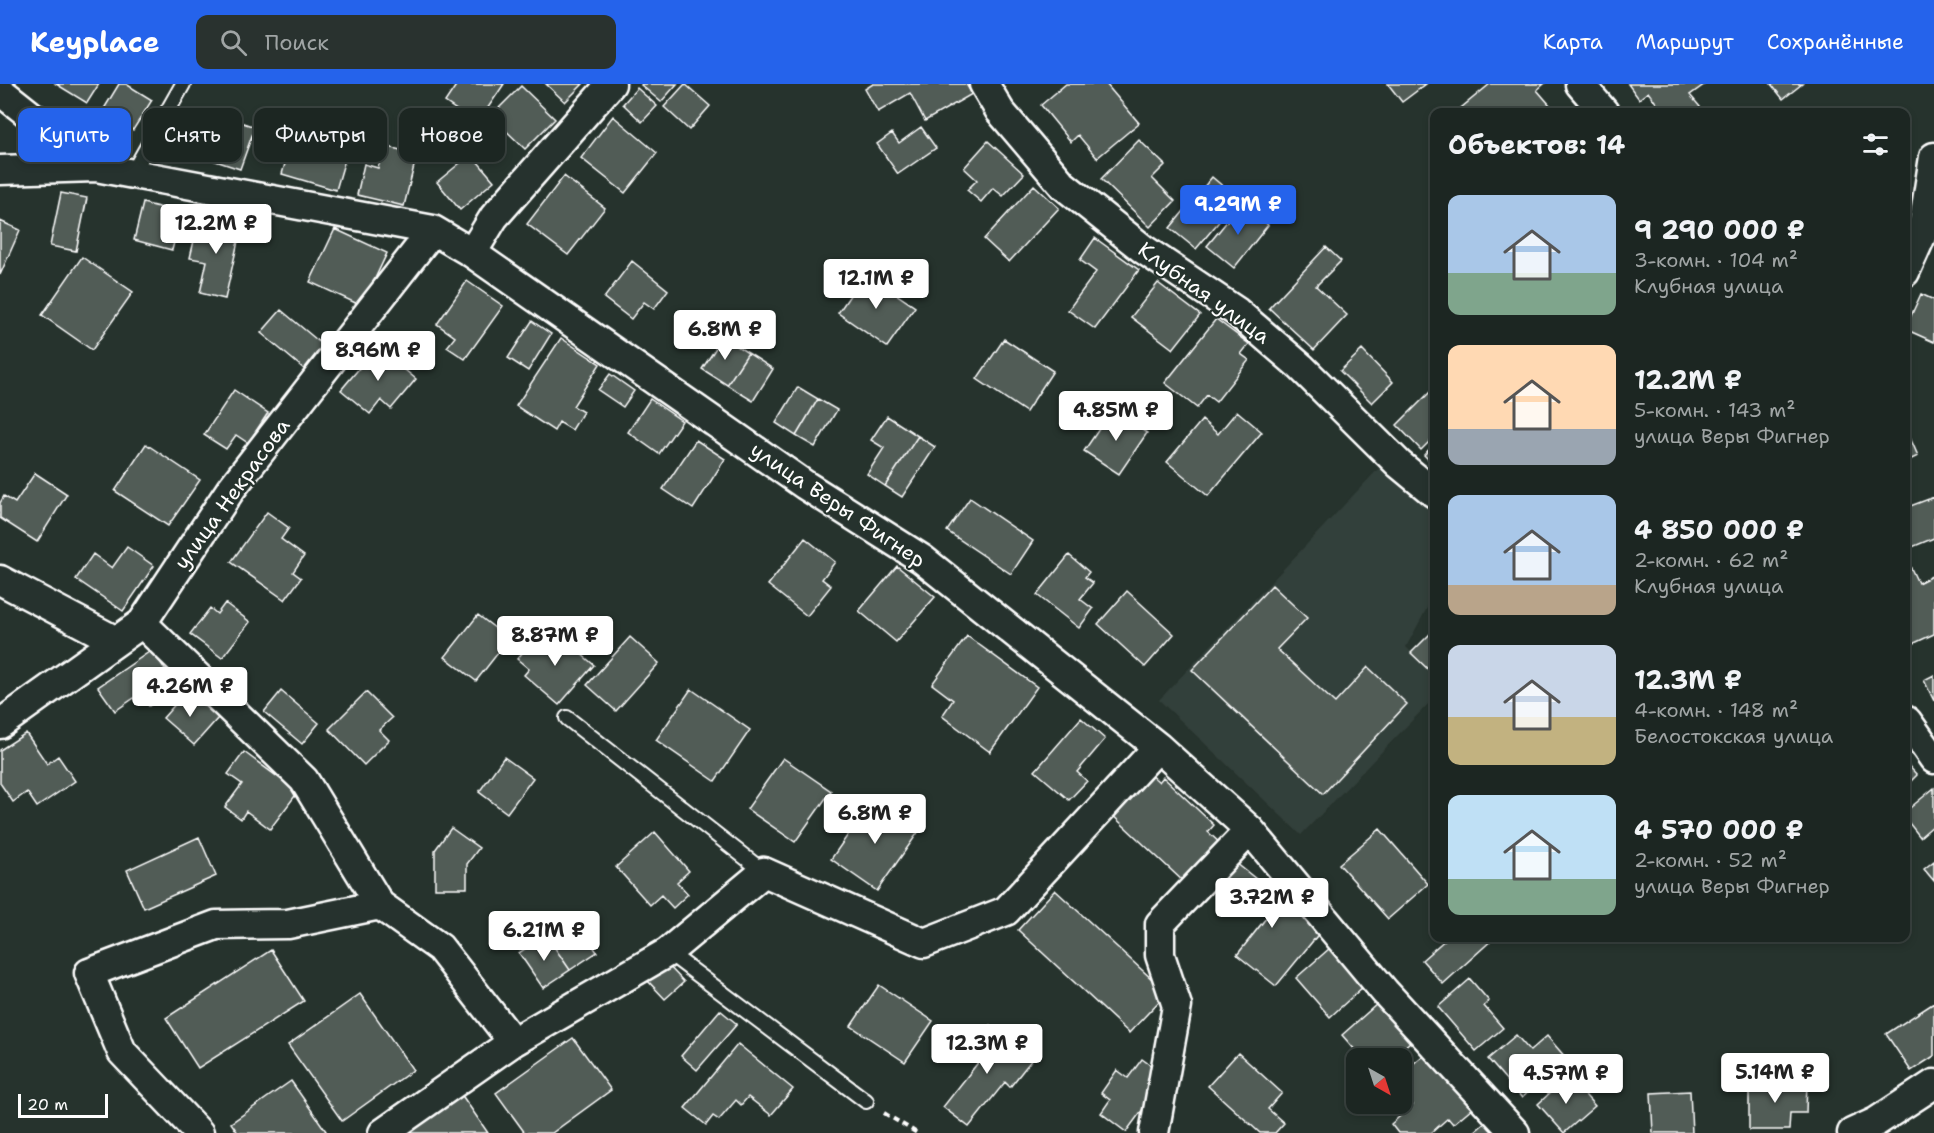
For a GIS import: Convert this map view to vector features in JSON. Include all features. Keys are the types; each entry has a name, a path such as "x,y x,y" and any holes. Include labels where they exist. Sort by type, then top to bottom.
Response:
{"street":[{"path":"472,253 494,217 611,84"},
{"name":"Клубная улица","path":"984,84 1000,111 1063,185 1143,249 1237,312 1301,367 1399,464 1430,490"},
{"path":"1580,84 1601,108"},
{"path":"0,91 96,167"},
{"path":"1910,264 1928,236 1934,157"},
{"name":"улица Веры Фигнер","path":"0,170 96,167 433,230 472,253 805,485 922,560 1158,747 1250,830 1384,992 1515,1133"},
{"name":"улица Некрасова","path":"0,724 142,623 231,489 433,230"},
{"path":"0,580 116,641"},
{"path":"142,623 304,780 380,905 441,948 513,1042"},
{"path":"1910,725 1934,759"},
{"path":"383,1133 513,1042 668,952 764,872 924,943 1006,911 1158,747"},
{"path":"1154,1133 1177,1006 1160,955 1160,924 1250,830"},
{"path":"199,1133 122,1052 89,973 216,925 288,924 380,905"},
{"path":"1852,1133 1876,1122 1934,1084"}],"lane":[{"path":"132,174 183,84"},
{"path":"567,718 764,872"},
{"path":"668,952 866,1101"}],"path":[{"path":"866,1101 916,1133"}],"shaded area":[{"path":"1381,466 1430,509 1430,602 1406,647 1430,671 1430,702 1301,835 1159,700"}],"building":[{"path":"56,84 99,84 87,103"},
{"path":"119,84 126,84 152,100 147,108 143,108 143,114 133,130 131,129 131,108 104,108"},
{"path":"457,84 504,84 488,108 454,108 445,102"},
{"path":"546,84 583,84 565,102"},
{"path":"642,84 677,84 661,102"},
{"path":"685,84 710,106 689,130 664,107"},
{"path":"873,84 966,84 972,94 925,121 910,93 878,112 865,89"},
{"path":"1066,84 1106,84 1139,123 1097,158 1078,135 1071,142 1041,105"},
{"path":"1388,84 1426,84 1402,102"},
{"path":"1490,84 1544,84 1537,90 1553,108 1461,108"},
{"path":"1628,84 1705,84 1690,95 1701,108 1660,108 1648,92 1639,99"},
{"path":"1771,84 1802,84 1783,99"},
{"path":"521,86 555,119 525,149 505,130 505,108 499,108"},
{"path":"637,88 657,106 642,122 623,104"},
{"path":"613,116 657,153 625,193 581,158"},
{"path":"242,123 254,127 254,130 240,169 219,162 242,162"},
{"path":"921,127 936,148 898,174 877,144 892,133 899,143"},
{"path":"1139,140 1165,165 1152,178 1175,201 1150,227 1101,179"},
{"path":"988,141 1024,174 1003,196 993,188 981,202 967,190 977,180 964,168"},
{"path":"387,147 399,150 399,162 415,162 404,206 357,195 364,164 378,168 380,162 387,162"},
{"path":"286,162 344,162 336,190 282,174"},
{"path":"461,162 478,162 494,181 460,210 437,182"},
{"path":"564,176 605,208 568,255 527,224"},
{"path":"1212,177 1238,199 1196,249 1170,228"},
{"path":"1034,185 1059,208 1009,262 984,239"},
{"path":"61,193 87,198 76,251 50,246"},
{"path":"143,203 182,213 172,250 134,240"},
{"path":"1242,203 1268,225 1234,268 1207,246"},
{"path":"199,219 241,228 225,299 200,293 207,261 190,258"},
{"path":"0,221 20,230 0,275"},
{"path":"335,229 387,253 362,306 310,282"},
{"path":"1095,238 1139,270 1095,329 1068,310 1096,272 1080,260"},
{"path":"1326,247 1341,261 1316,286 1347,315 1314,350 1269,308"},
{"path":"82,257 133,292 92,350 42,315"},
{"path":"632,261 668,290 654,309 644,302 631,319 604,298"},
{"path":"865,273 915,307 887,347 838,313"},
{"path":"467,281 503,306 465,359 447,347 455,337 437,324"},
{"path":"1158,283 1200,315 1173,349 1131,317"},
{"path":"1921,294 1934,300 1934,342 1910,331 1910,318"},
{"path":"281,310 323,345 304,369 261,333"},
{"path":"1216,319 1249,344 1241,354 1249,360 1216,402 1207,395 1197,408 1165,383"},
{"path":"532,321 551,334 528,371 508,358"},
{"path":"723,337 748,353 727,385 702,369"},
{"path":"561,338 600,364 573,406 583,412 572,430 559,422 554,431 516,406"},
{"path":"1004,339 1053,371 1026,412 977,379"},
{"path":"377,347 416,379 391,409 381,400 370,414 341,390"},
{"path":"1362,350 1393,382 1372,403 1340,371"},
{"path":"748,353 773,369 753,401 727,385"},
{"path":"610,374 634,391 623,407 598,390"},
{"path":"798,387 818,399 796,436 776,423"},
{"path":"234,390 268,413 248,443 236,435 226,449 204,435"},
{"path":"1430,392 1430,441 1421,450 1397,425"},
{"path":"650,399 682,421 659,454 628,432"},
{"path":"818,399 837,410 815,447 796,436"},
{"path":"1112,410 1147,433 1119,474 1084,451"},
{"path":"1237,411 1262,432 1208,496 1167,462 1202,420 1218,434"},
{"path":"887,416 918,436 885,486 867,474 884,448 871,440"},
{"path":"918,436 935,447 902,497 885,486"},
{"path":"1910,438 1918,456 1910,460"},
{"path":"696,440 725,459 693,509 663,489"},
{"path":"146,444 200,480 168,526 115,491"},
{"path":"1430,448 1430,461 1424,455"},
{"path":"35,473 67,494 37,542 0,518 0,503 4,496 15,503"},
{"path":"1934,497 1934,538 1910,548 1910,506"},
{"path":"970,498 1033,541 1011,574 947,531"},
{"path":"267,512 289,528 281,539 304,556 293,572 301,578 285,600 231,562"},
{"path":"805,538 835,562 822,579 831,586 807,616 768,585"},
{"path":"127,547 154,566 123,611 76,579 93,554 112,568"},
{"path":"1069,555 1089,572 1085,577 1093,583 1080,599 1093,609 1079,628 1037,595"},
{"path":"897,566 935,597 896,642 859,611"},
{"path":"1910,566 1918,583 1934,575 1934,634 1910,645"},
{"path":"1272,585 1307,618 1277,649 1335,703 1368,667 1407,704 1323,794 1192,670"},
{"path":"1127,591 1174,634 1145,667 1098,624"},
{"path":"225,603 250,622 222,658 190,634 210,608 217,614"},
{"path":"478,615 509,639 476,681 445,657"},
{"path":"1430,634 1430,671 1411,653"},
{"path":"559,635 594,665 559,705 524,675 529,669 517,659 535,638 547,648"},
{"path":"967,636 1037,687 990,752 942,716 953,700 932,684"},
{"path":"630,637 659,663 616,711 587,685"},
{"path":"152,650 177,687 149,706 140,694 115,711 98,687"},
{"path":"1934,675 1934,701 1924,680"},
{"path":"691,689 750,730 715,781 656,740"},
{"path":"187,691 218,718 194,745 163,718"},
{"path":"281,691 319,723 302,744 264,712"},
{"path":"366,692 392,718 379,730 389,740 364,765 329,729"},
{"path":"1081,718 1105,739 1077,772 1087,781 1069,800 1035,771"},
{"path":"26,733 47,764 58,756 75,781 37,807 27,792 13,802 0,783 0,750"},
{"path":"244,752 298,792 270,829 246,811 241,819 225,807 242,784 228,774"},
{"path":"504,757 533,778 507,813 479,792"},
{"path":"783,758 831,791 795,842 747,809"},
{"path":"1910,767 1917,775 1910,782"},
{"path":"1147,771 1159,782 1163,777 1214,825 1208,832 1222,845 1185,883 1109,812"},
{"path":"1934,788 1934,825 1920,837 1910,824 1910,808"},
{"path":"873,799 919,831 877,891 831,859"},
{"path":"451,828 479,848 467,864 467,888 435,888 435,850"},
{"path":"1380,829 1428,884 1388,919 1339,864"},
{"path":"655,832 689,871 677,882 688,894 673,908 661,895 650,905 616,867"},
{"path":"199,837 216,876 144,908 127,870"},
{"path":"1231,859 1321,931 1276,986 1237,955 1270,913 1220,873"},
{"path":"1934,861 1934,881 1924,869"},
{"path":"1055,890 1167,993 1129,1033 1018,930"},
{"path":"579,925 597,952 570,970 546,935 558,927 563,936"},
{"path":"546,935 570,970 543,988 519,953"},
{"path":"1442,942 1490,942 1443,984 1422,960"},
{"path":"1330,948 1364,986 1330,1017 1296,978"},
{"path":"271,950 304,1001 198,1068 166,1018"},
{"path":"665,962 684,982 665,999 646,979"},
{"path":"1470,979 1489,1001 1484,1006 1503,1028 1476,1051 1438,1007"},
{"path":"879,985 933,1021 905,1062 851,1026"},
{"path":"360,994 413,1070 342,1121 288,1045"},
{"path":"1934,1003 1934,1056 1911,1071 1886,1034"},
{"path":"1377,1004 1410,1042 1403,1048 1353,1048 1342,1035"},
{"path":"720,1010 737,1024 697,1070 681,1056"},
{"path":"990,1025 1033,1058 1010,1087 1005,1082 969,1127 943,1107 980,1060 969,1051"},
{"path":"1516,1035 1530,1051 1547,1036 1566,1058 1522,1098 1488,1059"},
{"path":"573,1038 611,1090 552,1133 525,1133 496,1093"},
{"path":"738,1044 793,1089 771,1115 748,1097 741,1105 736,1100 719,1120 713,1116 706,1125 685,1108"},
{"path":"1238,1053 1282,1093 1268,1109 1284,1123 1275,1133 1260,1133 1208,1086"},
{"path":"1425,1054 1472,1108 1453,1124 1448,1118 1431,1133 1398,1133 1391,1124 1403,1114 1412,1114 1412,1065"},
{"path":"1142,1059 1157,1070 1160,1086 1126,1132 1101,1113 1110,1100 1101,1093 1117,1070 1128,1078"},
{"path":"1568,1076 1595,1106 1564,1133 1538,1104"},
{"path":"291,1081 326,1131 323,1133 238,1133 231,1123"},
{"path":"1749,1081 1807,1081 1806,1113 1790,1113 1789,1130 1749,1130"},
{"path":"1690,1091 1692,1133 1653,1133 1651,1093"},
{"path":"461,1094 488,1133 406,1133"},
{"path":"1486,1122 1495,1133 1473,1133"}]}
